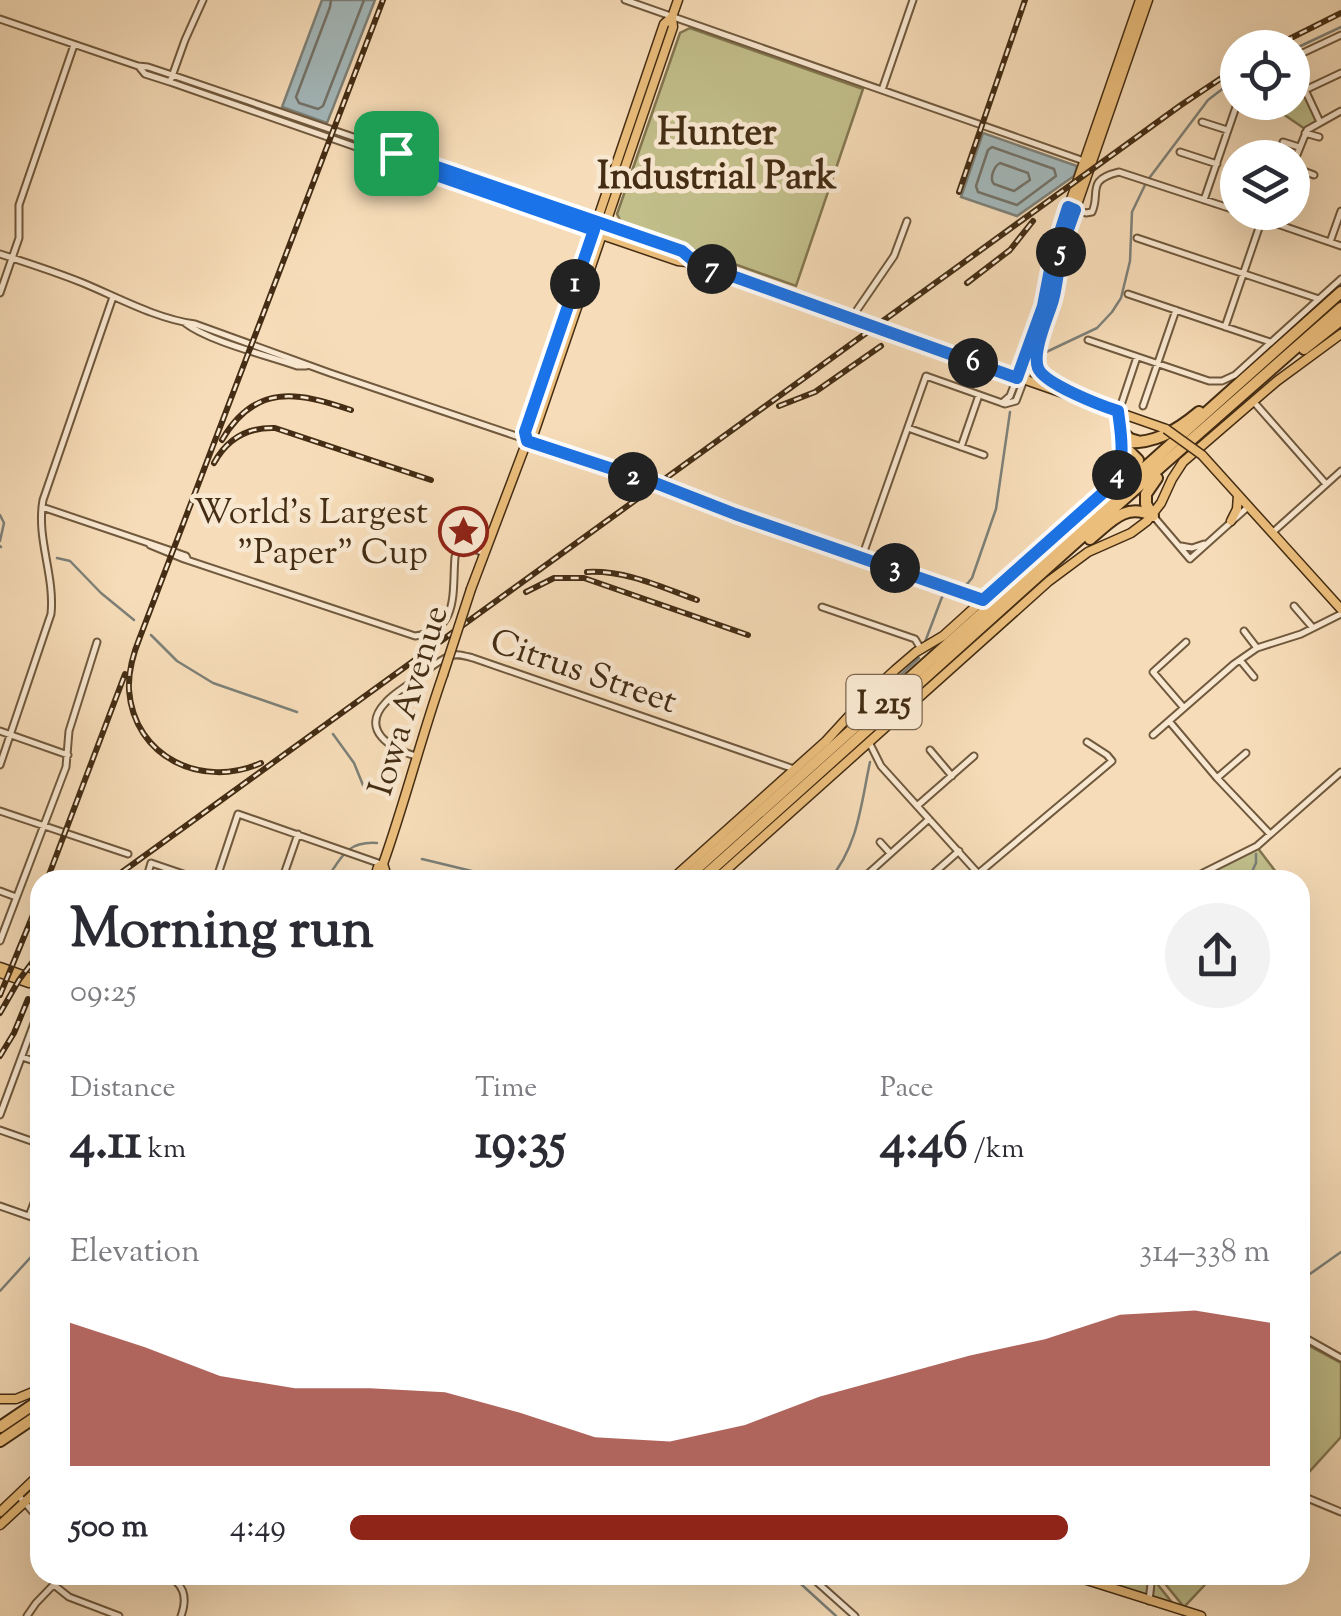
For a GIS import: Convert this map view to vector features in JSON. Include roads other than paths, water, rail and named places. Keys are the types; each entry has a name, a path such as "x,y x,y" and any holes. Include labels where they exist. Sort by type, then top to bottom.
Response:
{"highway":[{"name":"I 215","path":"695,870 1341,292"},
{"name":"I 215","path":"711,870 1123,500 1339,313"},
{"path":"1121,439 1143,442 1165,436 1256,369"},
{"path":"1152,516 1145,499 1148,489 1202,432"},
{"path":"1084,524 1135,468 1138,460 1134,450 1121,439"},
{"path":"1121,462 1130,452 1138,460"},
{"path":"1022,592 1030,590 1127,511 1139,510 1152,516"},
{"path":"0,1427 30,1407"},
{"path":"0,1441 30,1421"}],"main road":[{"name":"Iowa Avenue","path":"384,870 416,756 471,589 527,441 533,436 673,26 678,0"},
{"path":"1021,379 1053,300 1084,161 1140,0"},
{"path":"1021,379 1043,306 1053,254 1102,133 1148,0"},
{"name":"Iowa Avenue","path":"527,441 525,432 595,225 664,24 672,17"},
{"path":"1084,161 1102,133"},
{"path":"595,225 607,224 682,251 696,263"},
{"path":"595,225 603,235 815,304 1166,429 1202,455 1341,612"},
{"path":"1043,329 1037,359 1040,372 1084,400"},
{"path":"726,870 1049,581 1088,552 1138,529 1152,516 1183,462 1252,401 1341,334"},
{"path":"682,870 833,734 871,692 943,636 1109,486 1121,462 1118,411"},
{"path":"1232,521 1238,495"},
{"path":"0,970 30,983"},
{"path":"0,1400 30,1393"},
{"path":"0,1525 30,1487"},
{"path":"0,1512 30,1493"},
{"path":"1101,1585 1200,1616"}],"street":[{"path":"171,78 203,0"},
{"path":"625,0 1084,161"},
{"path":"882,90 914,0"},
{"path":"0,19 148,67 502,199 595,225"},
{"path":"1310,51 1341,35"},
{"path":"0,293 19,238 21,198 74,44"},
{"path":"1310,88 1341,73"},
{"path":"1310,101 1320,122"},
{"path":"1302,140 1305,133 1341,111"},
{"path":"1206,201 1232,120"},
{"path":"1202,122 1228,131"},
{"path":"1305,133 1319,137"},
{"path":"1180,152 1217,164"},
{"path":"394,157 506,190 595,225"},
{"path":"1072,208 1092,212 1096,205 1095,188 1116,172 1220,206"},
{"path":"1310,173 1314,174"},
{"path":"482,192 485,184"},
{"path":"502,199 506,190"},
{"path":"1330,242 1341,211"},
{"path":"857,310 894,256 908,220"},
{"path":"1225,327 1258,230"},
{"path":"1295,230 1341,246"},
{"path":"1137,238 1319,299"},
{"path":"0,254 308,366 983,600"},
{"path":"1088,340 1216,382 1230,378 1341,279"},
{"path":"1128,294 1270,342"},
{"path":"0,766 51,614 52,588 40,526 42,507 113,297"},
{"path":"1143,406 1176,310"},
{"path":"1118,411 1137,356"},
{"path":"862,557 926,376 1011,404 1016,400 1021,379"},
{"path":"961,446 978,395"},
{"path":"1252,401 1326,484"},
{"path":"908,428 984,455"},
{"path":"1272,532 1340,475"},
{"path":"1152,516 1190,558 1249,506"},
{"name":"Citrus Street","path":"42,507 414,636 435,630 448,617 458,550 469,547 484,553"},
{"path":"1179,546 1192,548 1207,543"},
{"path":"1294,606 1314,628"},
{"path":"822,607 915,639 921,650"},
{"path":"1153,736 1258,648 1301,634 1341,612"},
{"path":"1244,631 1258,648"},
{"path":"0,941 66,767 70,730 97,642"},
{"path":"1184,708 1153,672 1186,642"},
{"name":"Citrus Street","path":"416,756 384,742 378,729 379,711 434,666 458,655 794,769"},
{"path":"1240,660 1254,677"},
{"path":"1169,721 1270,834"},
{"path":"0,731 68,755"},
{"path":"869,742 878,762 976,870"},
{"path":"983,870 1112,761 1087,742"},
{"path":"930,750 952,776"},
{"path":"1217,778 1246,753"},
{"path":"917,806 974,756"},
{"path":"1208,870 1257,846 1341,772"},
{"path":"0,811 128,854"},
{"path":"219,870 238,814 384,864"},
{"path":"872,870 928,818"},
{"path":"285,870 298,834"},
{"path":"880,842 890,854"},
{"path":"937,870 958,851"},
{"path":"149,870 151,864 169,870"},
{"path":"0,891 17,897"},
{"path":"0,1115 30,1035"},
{"path":"22,1057 30,1060"},
{"path":"0,1130 30,1140"},
{"path":"0,1206 30,1216"},
{"path":"1310,1341 1341,1358"},
{"path":"21,1498 30,1509"},
{"path":"1310,1498 1341,1512"},
{"path":"179,1585 186,1602 181,1616"},
{"path":"821,1585 855,1616"},
{"path":"1149,1601 1151,1585"},
{"path":"27,1616 54,1586 68,1597 119,1616"}],"water":[{"path":"322,0 375,0 327,123 282,107"},
{"path":"983,133 1077,166 1074,176 1017,216 961,197"}],"waterway":[{"path":"1310,42 1341,27"},
{"path":"1150,177 1208,100 1220,91"},
{"path":"1042,354 1097,328 1121,298 1130,261 1132,212 1145,185"},
{"path":"959,588 972,578 996,509 1010,412"},
{"path":"0,515 4,523 0,541"},
{"path":"57,558 70,561 134,620"},
{"path":"925,642 942,597 950,592"},
{"path":"151,635 177,661 213,683 297,712"},
{"path":"869,707 919,658"},
{"path":"333,734 354,763 365,790"},
{"path":"837,870 852,839 870,762"},
{"path":"333,870 351,848 377,843"},
{"path":"1253,870 1256,854"},
{"path":"422,859 468,870"},
{"path":"1310,1274 1341,1252"},
{"path":"0,1291 30,1258"},
{"path":"802,1585 836,1616"}],"railway":[{"path":"261,763 217,772 175,762 158,750 134,714 130,669 383,0"},
{"path":"959,192 1025,0"},
{"path":"1307,30 1341,13"},
{"path":"125,870 1220,79"},
{"path":"967,283 1010,250 1033,221"},
{"path":"779,406 815,392 881,346"},
{"path":"222,440 249,409 279,397 313,399 351,410"},
{"path":"214,463 239,436 275,428 431,480"},
{"path":"587,572 629,577 697,600"},
{"path":"526,592 554,578 584,578 748,635"},
{"path":"51,870 125,674"},
{"path":"0,995 30,922"},
{"path":"0,1013 30,965"},
{"path":"0,1056 28,999"}],"place":[{"name":"World's Largest \"Paper\" Cup","path":"463,531"}],"district":[{"name":"Hunter Industrial Park","path":"717,153"}]}
